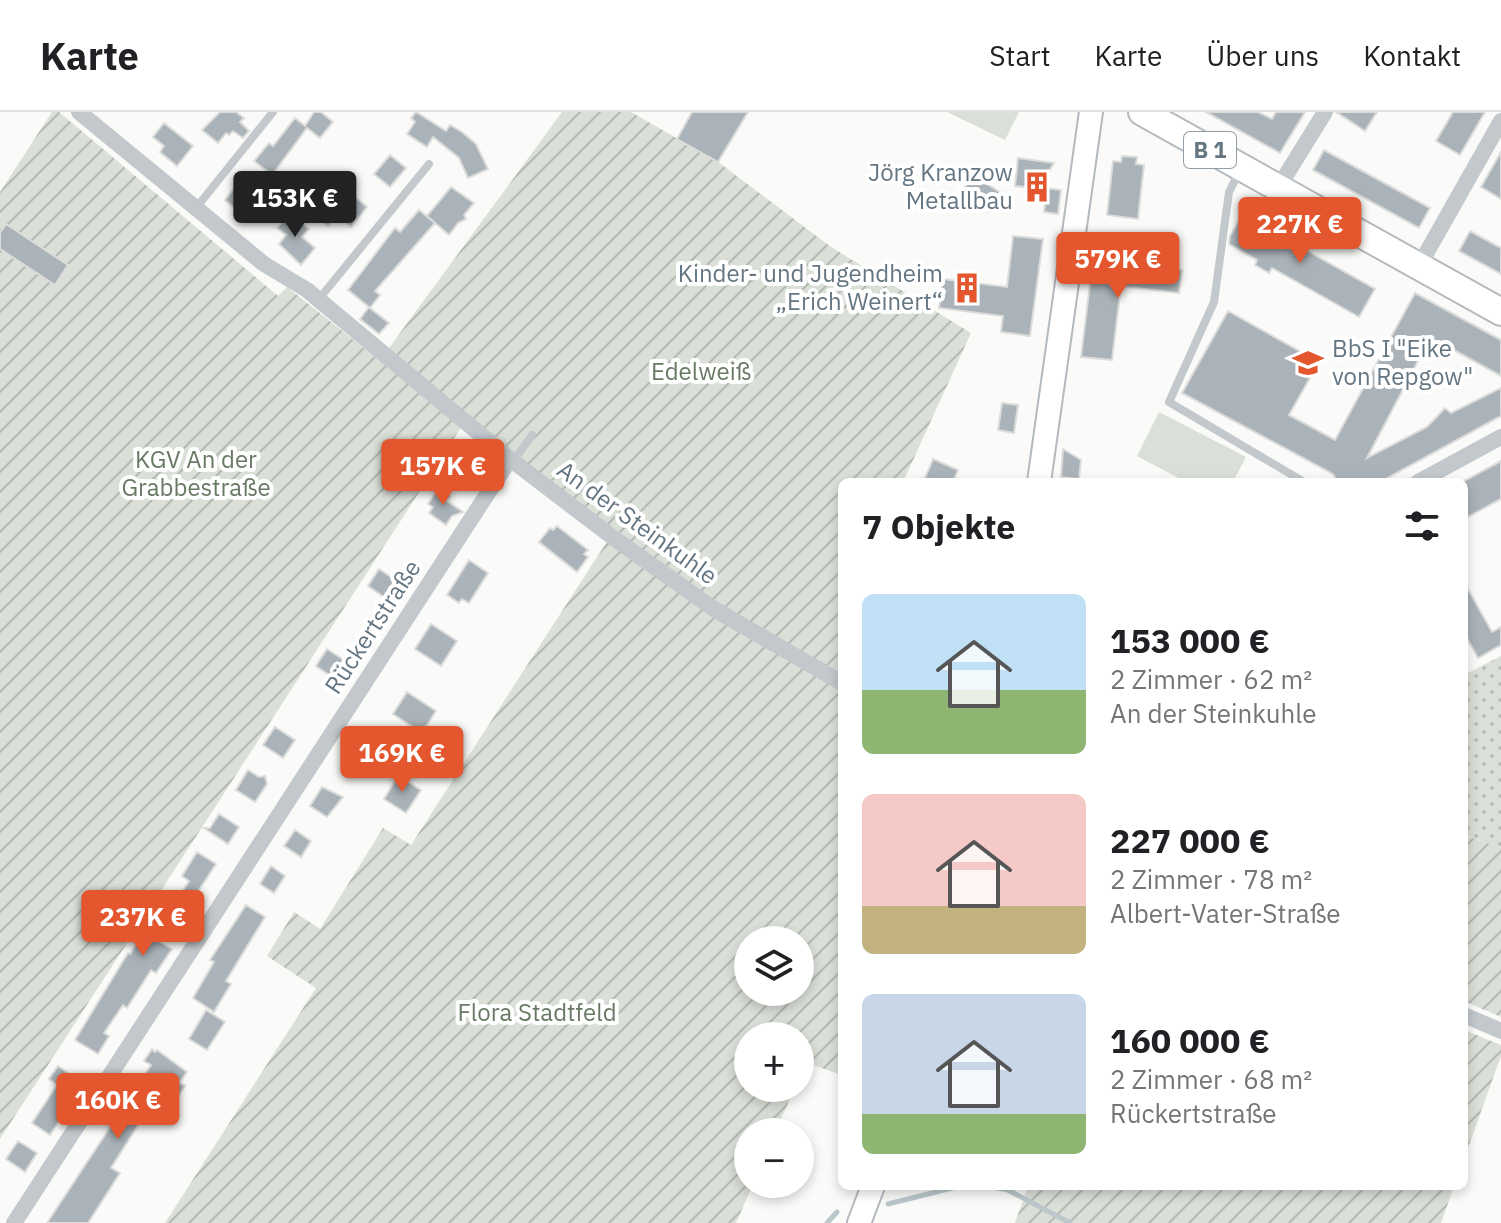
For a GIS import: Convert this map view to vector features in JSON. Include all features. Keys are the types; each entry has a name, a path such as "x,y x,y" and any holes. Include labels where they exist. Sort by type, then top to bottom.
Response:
{"main road":[{"name":"B 1","path":"1142,112 1501,312"}],"street":[{"name":"An der Steinkuhle","path":"79,112 264,264 325,305 510,459 615,539 714,609 838,681"},
{"path":"1040,478 1091,112"},
{"path":"1278,188 1325,112"},
{"path":"1419,266 1501,121"},
{"path":"1425,478 1501,437"},
{"name":"Rückertstraße","path":"14,1223 510,459"},
{"path":"1468,1017 1501,1031"},
{"path":"859,1223 871,1190"}],"lane":[{"path":"196,208 273,112"},
{"path":"325,305 429,164"},
{"path":"1241,167 1229,192 1214,302 1169,402 1297,478"},
{"path":"510,459 517,456 532,435"}],"green space":[{"name":"KGV An der Grabbestraße","path":"52,112 59,112 278,296 287,287 462,426 0,1139 0,192"},
{"name":"Edelweiß","path":"562,112 631,112 718,162 831,247 971,333 905,478 838,478 838,674 729,611 633,543 517,456 389,348"},
{"path":"947,112 1019,112 1005,140"},
{"path":"1159,412 1246,457 1235,478 1178,478 1137,456"},
{"name":"Flora Stadtfeld","path":"608,540 838,686 838,1074 814,1065 814,1022 734,1022 734,1102 789,1102 781,1118 734,1118 734,1198 747,1198 736,1223 165,1223 316,988 267,956 294,912 320,929 383,828 411,845"},
{"path":"1501,656 1501,848 1468,836 1468,673"},
{"path":"1468,836 1501,848 1501,1017 1468,1003"},
{"path":"1468,1032 1501,1045 1501,1056 1468,1148"},
{"path":"1027,1190 1453,1190 1441,1223 1015,1223"}],"building":[{"path":"220,112 236,112 244,118 240,122 249,131 243,138 233,131 229,135 226,133 218,143 202,130"},
{"path":"314,112 321,112 333,122 320,138 307,128 272,175 254,161 269,143 273,146 295,118 305,126"},
{"path":"416,112 446,131 450,125 462,132 476,144 488,169 468,178 459,158 433,137 427,147 407,134 415,122 411,118"},
{"path":"692,112 748,112 718,162 677,139"},
{"path":"1206,112 1258,112 1272,119 1276,112 1305,112 1280,153"},
{"path":"1336,112 1377,112 1365,131"},
{"path":"1453,112 1485,112 1460,155 1436,141"},
{"path":"164,123 193,146 177,166 160,152 164,146 153,137"},
{"path":"1324,150 1430,208 1419,228 1313,170"},
{"path":"1501,152 1501,199 1481,187"},
{"path":"390,155 406,168 390,187 374,174"},
{"path":"1122,156 1137,157 1136,164 1144,165 1138,219 1107,215 1113,161 1121,162"},
{"name":"Jörg Kranzow Metallbau","path":"1018,158 1054,163 1038,189 1015,186"},
{"path":"973,175 1001,193 989,212 961,194"},
{"path":"238,183 260,197 249,211 246,209 242,214 225,200"},
{"path":"451,187 474,203 464,215 466,219 458,223 449,235 427,216"},
{"path":"1047,188 1061,190 1058,214 1044,212"},
{"path":"348,191 367,207 351,227 337,215 328,226 312,213 321,202 332,211"},
{"path":"419,210 435,223 375,291 380,295 370,308 389,323 379,334 360,319 369,307 348,290 395,228 400,232"},
{"path":"290,213 309,229 302,237 315,248 301,265 279,244 286,235 277,228"},
{"path":"1242,215 1273,232 1276,227 1291,235 1288,240 1375,289 1359,317 1272,268 1269,273 1255,265 1257,260 1229,244"},
{"path":"6,224 68,265 55,285 0,249 0,233"},
{"path":"1470,231 1501,248 1501,274 1459,251"},
{"name":"Kinder- und Jugendheim „Erich Weinert“","path":"1013,236 1043,239 1030,336 1001,332 1003,316 939,308 943,279 1007,287"},
{"path":"1093,259 1182,270 1179,293 1121,286 1112,360 1081,357"},
{"path":"1415,293 1501,340 1501,376 1429,340 1367,458 1427,427 1445,408 1451,413 1501,388 1501,416 1387,478 1336,478 1182,393 1228,311 1319,362 1289,415 1335,440"},
{"path":"1002,403 1018,405 1014,433 998,430"},
{"path":"1063,449 1081,460 1079,478 1061,477"},
{"path":"933,459 958,470 955,478 925,478"},
{"path":"1501,461 1501,499 1468,517 1468,479"},
{"path":"438,489 450,496 447,501 463,512 452,516 446,525 429,513 433,507 428,504"},
{"path":"557,526 588,550 584,554 588,557 577,572 539,542 550,528 553,530"},
{"path":"469,560 488,573 469,603 462,599 459,603 447,595"},
{"path":"379,569 398,582 387,599 368,586"},
{"path":"1468,589 1492,632 1501,627 1501,645 1478,658 1468,640"},
{"path":"431,624 457,641 441,666 415,649"},
{"path":"327,649 347,662 335,679 316,666"},
{"path":"407,692 436,711 422,733 393,714"},
{"path":"275,727 295,740 283,758 263,745"},
{"path":"248,770 259,777 265,776 267,784 255,802 236,790"},
{"path":"398,776 421,790 406,813 384,799"},
{"path":"322,787 343,797 327,817 310,806"},
{"path":"219,814 239,827 228,844 204,828 210,828"},
{"path":"295,830 311,841 301,857 284,846"},
{"path":"197,852 216,864 176,925 173,923 160,942 172,949 156,973 151,970 127,1008 123,1005 104,1033 109,1036 98,1054 75,1040 128,953 144,932 149,935 163,916 156,911 167,894 177,900 189,881 182,876"},
{"path":"271,866 285,876 274,893 260,884"},
{"path":"246,905 265,917 226,981 231,984 214,1012 193,998 214,962 210,960"},
{"path":"206,1010 225,1022 207,1050 189,1039"},
{"path":"152,1049 187,1072 179,1083 185,1086 177,1098 172,1096 160,1104 154,1100 111,1168 120,1173 88,1223 47,1223 151,1065 144,1061"},
{"path":"58,1066 84,1084 50,1135 32,1123 57,1085 49,1079"},
{"path":"18,1141 37,1153 25,1172 6,1159"}],"waterway":[{"path":"888,1204 944,1190"},
{"path":"1008,1190 1070,1223"},
{"path":"827,1223 837,1212"}],"place":[{"name":"Jörg Kranzow Metallbau","path":"1037,187"},
{"name":"Kinder- und Jugendheim „Erich Weinert“","path":"967,288"},
{"name":"BbS I \"Eike von Repgow\"","path":"1308,363"}]}
